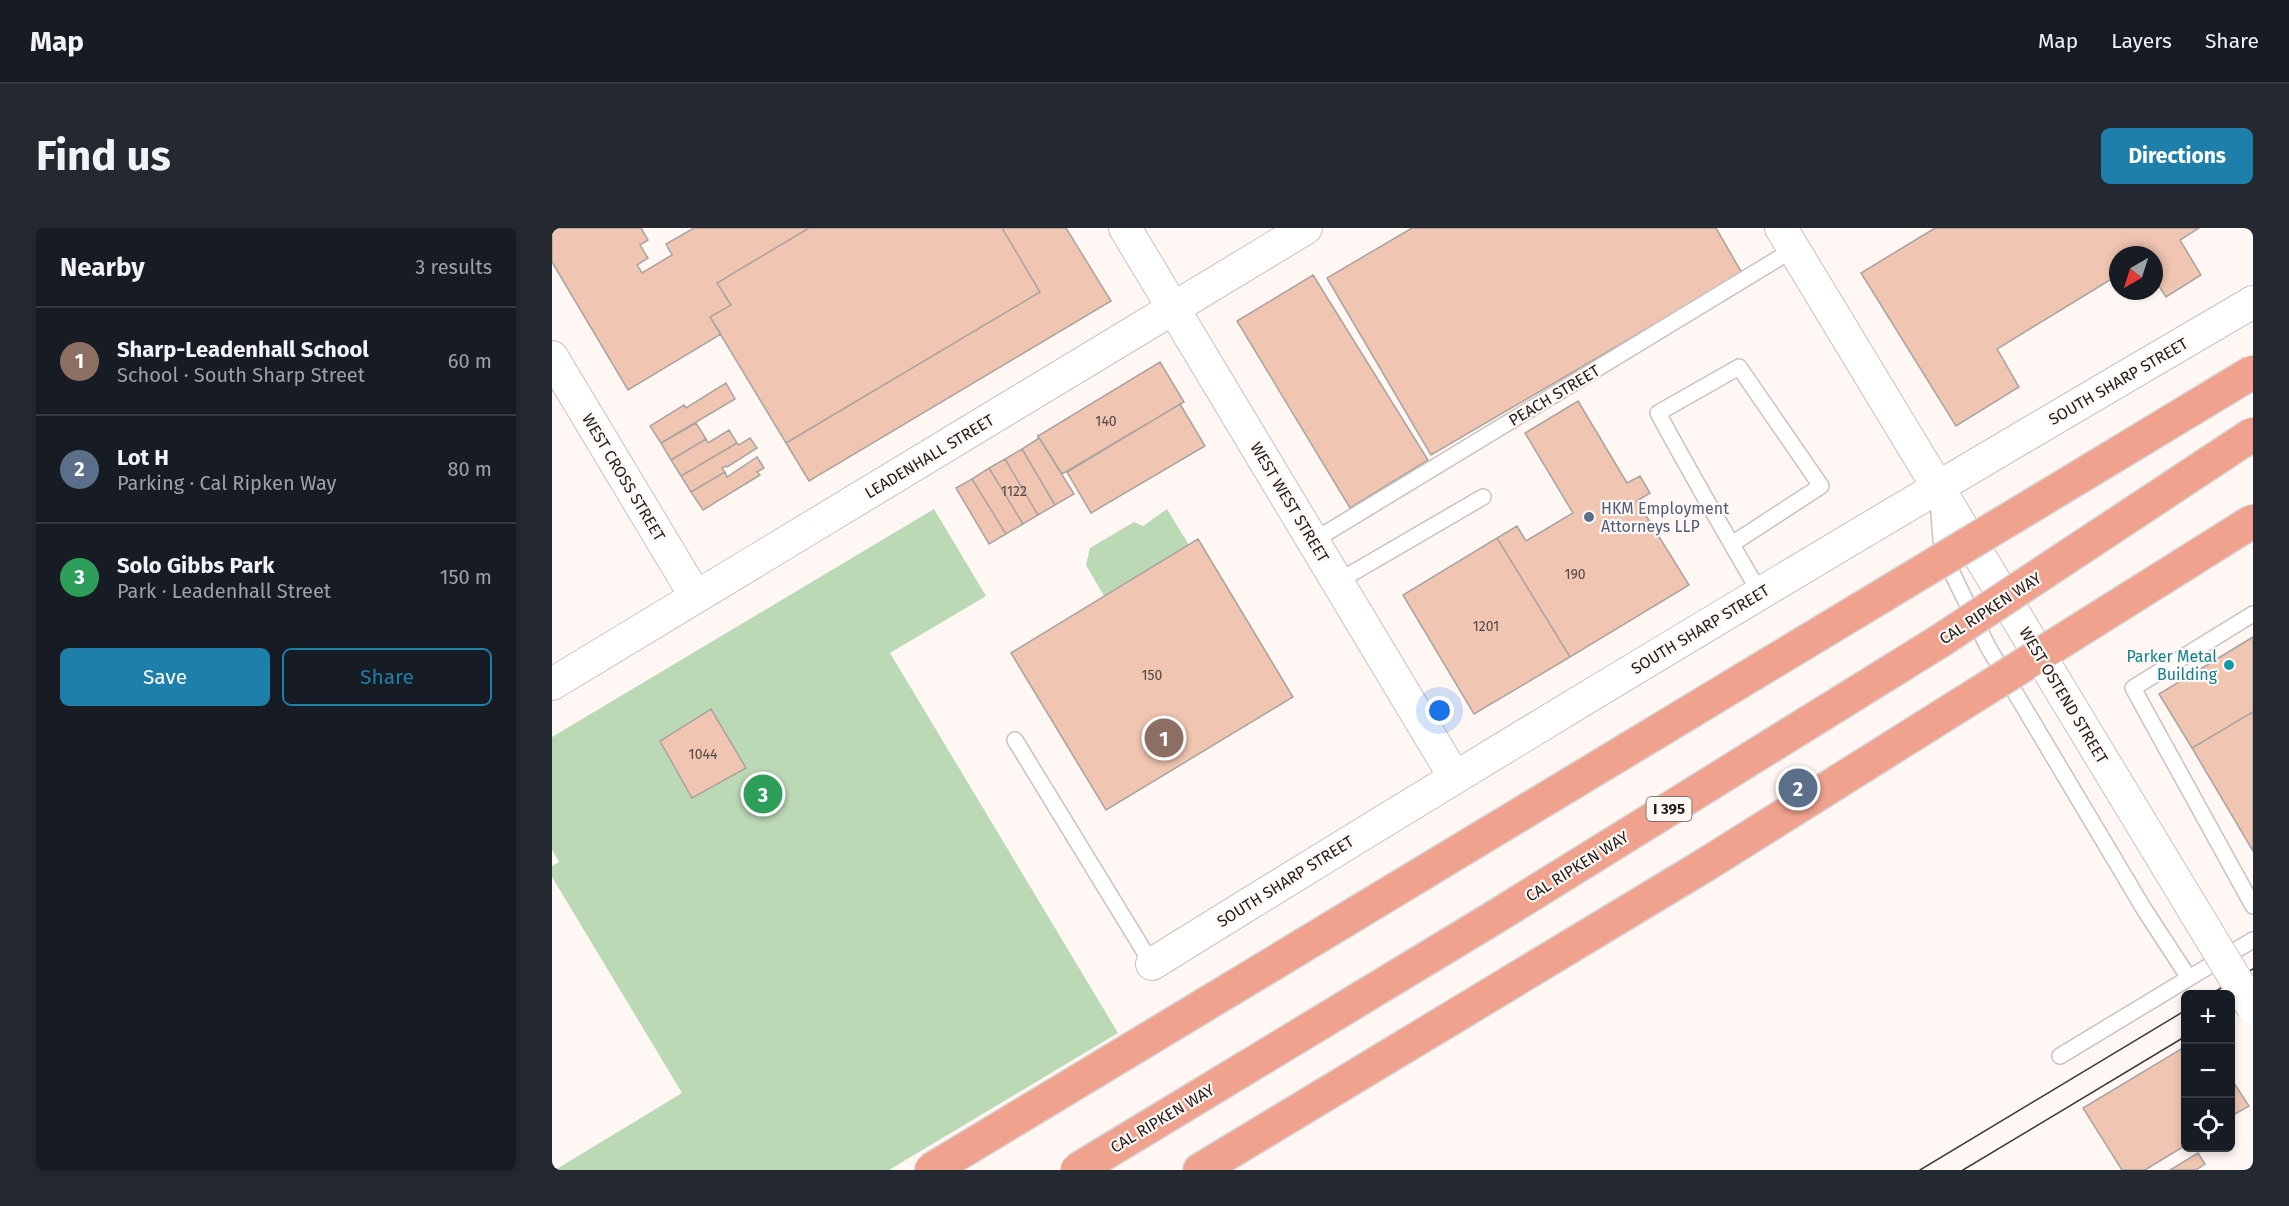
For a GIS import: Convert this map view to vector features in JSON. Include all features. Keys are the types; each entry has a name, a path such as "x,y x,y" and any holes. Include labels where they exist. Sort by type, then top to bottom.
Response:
{"highway":[{"path":"931,1170 2253,372"},
{"name":"CAL RIPKEN WAY","path":"1077,1170 1495,917 1930,648 2253,434"},
{"path":"1200,1170 1705,866 2253,521"},
{"path":"1226,1170 1406,1046"}],"street":[{"name":"WEST WEST STREET","path":"1125,228 1454,776"},
{"name":"LEADENHALL STREET","path":"552,684 1306,228"},
{"name":"WEST OSTEND STREET","path":"1788,238 2253,1008"},
{"name":"SOUTH SHARP STREET","path":"1152,964 1454,776 1760,592 2253,302"},
{"name":"WEST CROSS STREET","path":"552,357 696,597"}],"lane":[{"name":"PEACH STREET","path":"1313,541 1788,238"},
{"path":"1732,544 1821,486 1739,367 1658,413 1732,544 1760,592"},
{"path":"1937,486 1942,552 1988,647 2144,909 2189,978"},
{"path":"1337,582 1483,497"},
{"path":"2253,614 2133,688 2253,906"},
{"path":"1015,740 1152,964"},
{"path":"2060,1056 2253,940"}],"green space":[{"path":"934,509 986,596 890,653 1118,1033 889,1170 555,1170 682,1093 552,877 552,866 559,862 552,850 552,737"},
{"path":"1167,509 1189,545 1104,596 1086,565 1090,548 1134,522 1143,526"}],"building":[{"path":"552,228 641,228 648,240 640,245 648,258 637,265 642,273 672,255 666,244 694,228 809,228 717,283 731,305 710,317 721,334 628,390 552,262"},
{"path":"809,228 1002,228 1040,292 786,443 710,317 731,305 717,283"},
{"path":"1002,228 1066,228 1111,301 809,481 786,443 1040,292"},
{"path":"1412,228 1716,228 1742,273 1431,455 1327,278"},
{"path":"1935,228 2199,228 2180,240 2201,275 2166,297 2163,292 2163,246 2109,246 2109,281 1997,349 2019,387 1956,426 1861,273"},
{"path":"1313,275 1428,460 1350,508 1237,321"},
{"path":"1160,362 1184,402 1062,474 1038,436"},
{"path":"726,383 735,399 661,443 650,426 684,405 686,408"},
{"path":"1578,401 1627,483 1640,476 1650,493 1637,501 1689,585 1570,657 1497,538 1517,526 1526,541 1573,513 1525,433"},
{"path":"1180,404 1205,446 1091,513 1067,472"},
{"path":"696,423 706,439 671,460 661,443"},
{"path":"729,430 737,443 681,476 671,460 706,439 708,443"},
{"path":"1038,436 1074,494 1055,505 1022,449 1038,439"},
{"path":"750,438 757,448 722,468 725,472 691,492 681,476 737,443 739,445"},
{"path":"1022,449 1055,505 1038,515 1005,459"},
{"path":"757,457 764,468 757,472 760,475 703,510 691,492 725,472 727,477"},
{"path":"1005,459 1038,515 1023,524 989,468"},
{"path":"989,468 1023,524 1006,534 972,479"},
{"path":"972,479 1006,534 989,544 956,488"},
{"path":"1497,538 1570,657 1474,714 1403,595"},
{"path":"1198,539 1293,697 1106,810 1011,653"},
{"name":"Parker Metal Building","path":"2253,637 2253,712 2192,748 2159,694"},
{"path":"711,709 746,768 692,798 660,741"},
{"path":"2253,712 2253,851 2192,748"},
{"path":"2181,1049 2181,1148 2145,1170 2122,1170 2083,1108"},
{"path":"2235,1085 2249,1106 2235,1114"},
{"path":"2198,1153 2205,1164 2196,1170 2170,1170"}],"tram line":[{"path":"2218,990 2253,969"},
{"path":"2235,1006 2253,995"},
{"path":"1920,1170 2181,1013"},
{"path":"1963,1170 2181,1039"}],"place":[{"name":"HKM Employment Attorneys LLP","path":"1589,517"},
{"name":"Parker Metal Building","path":"2229,665"},
{"name":"Sharp-Leadenhall School","path":"1164,738"},
{"name":"Lot H","path":"1798,788"},
{"name":"Solo Gibbs Park","path":"763,794"}]}
